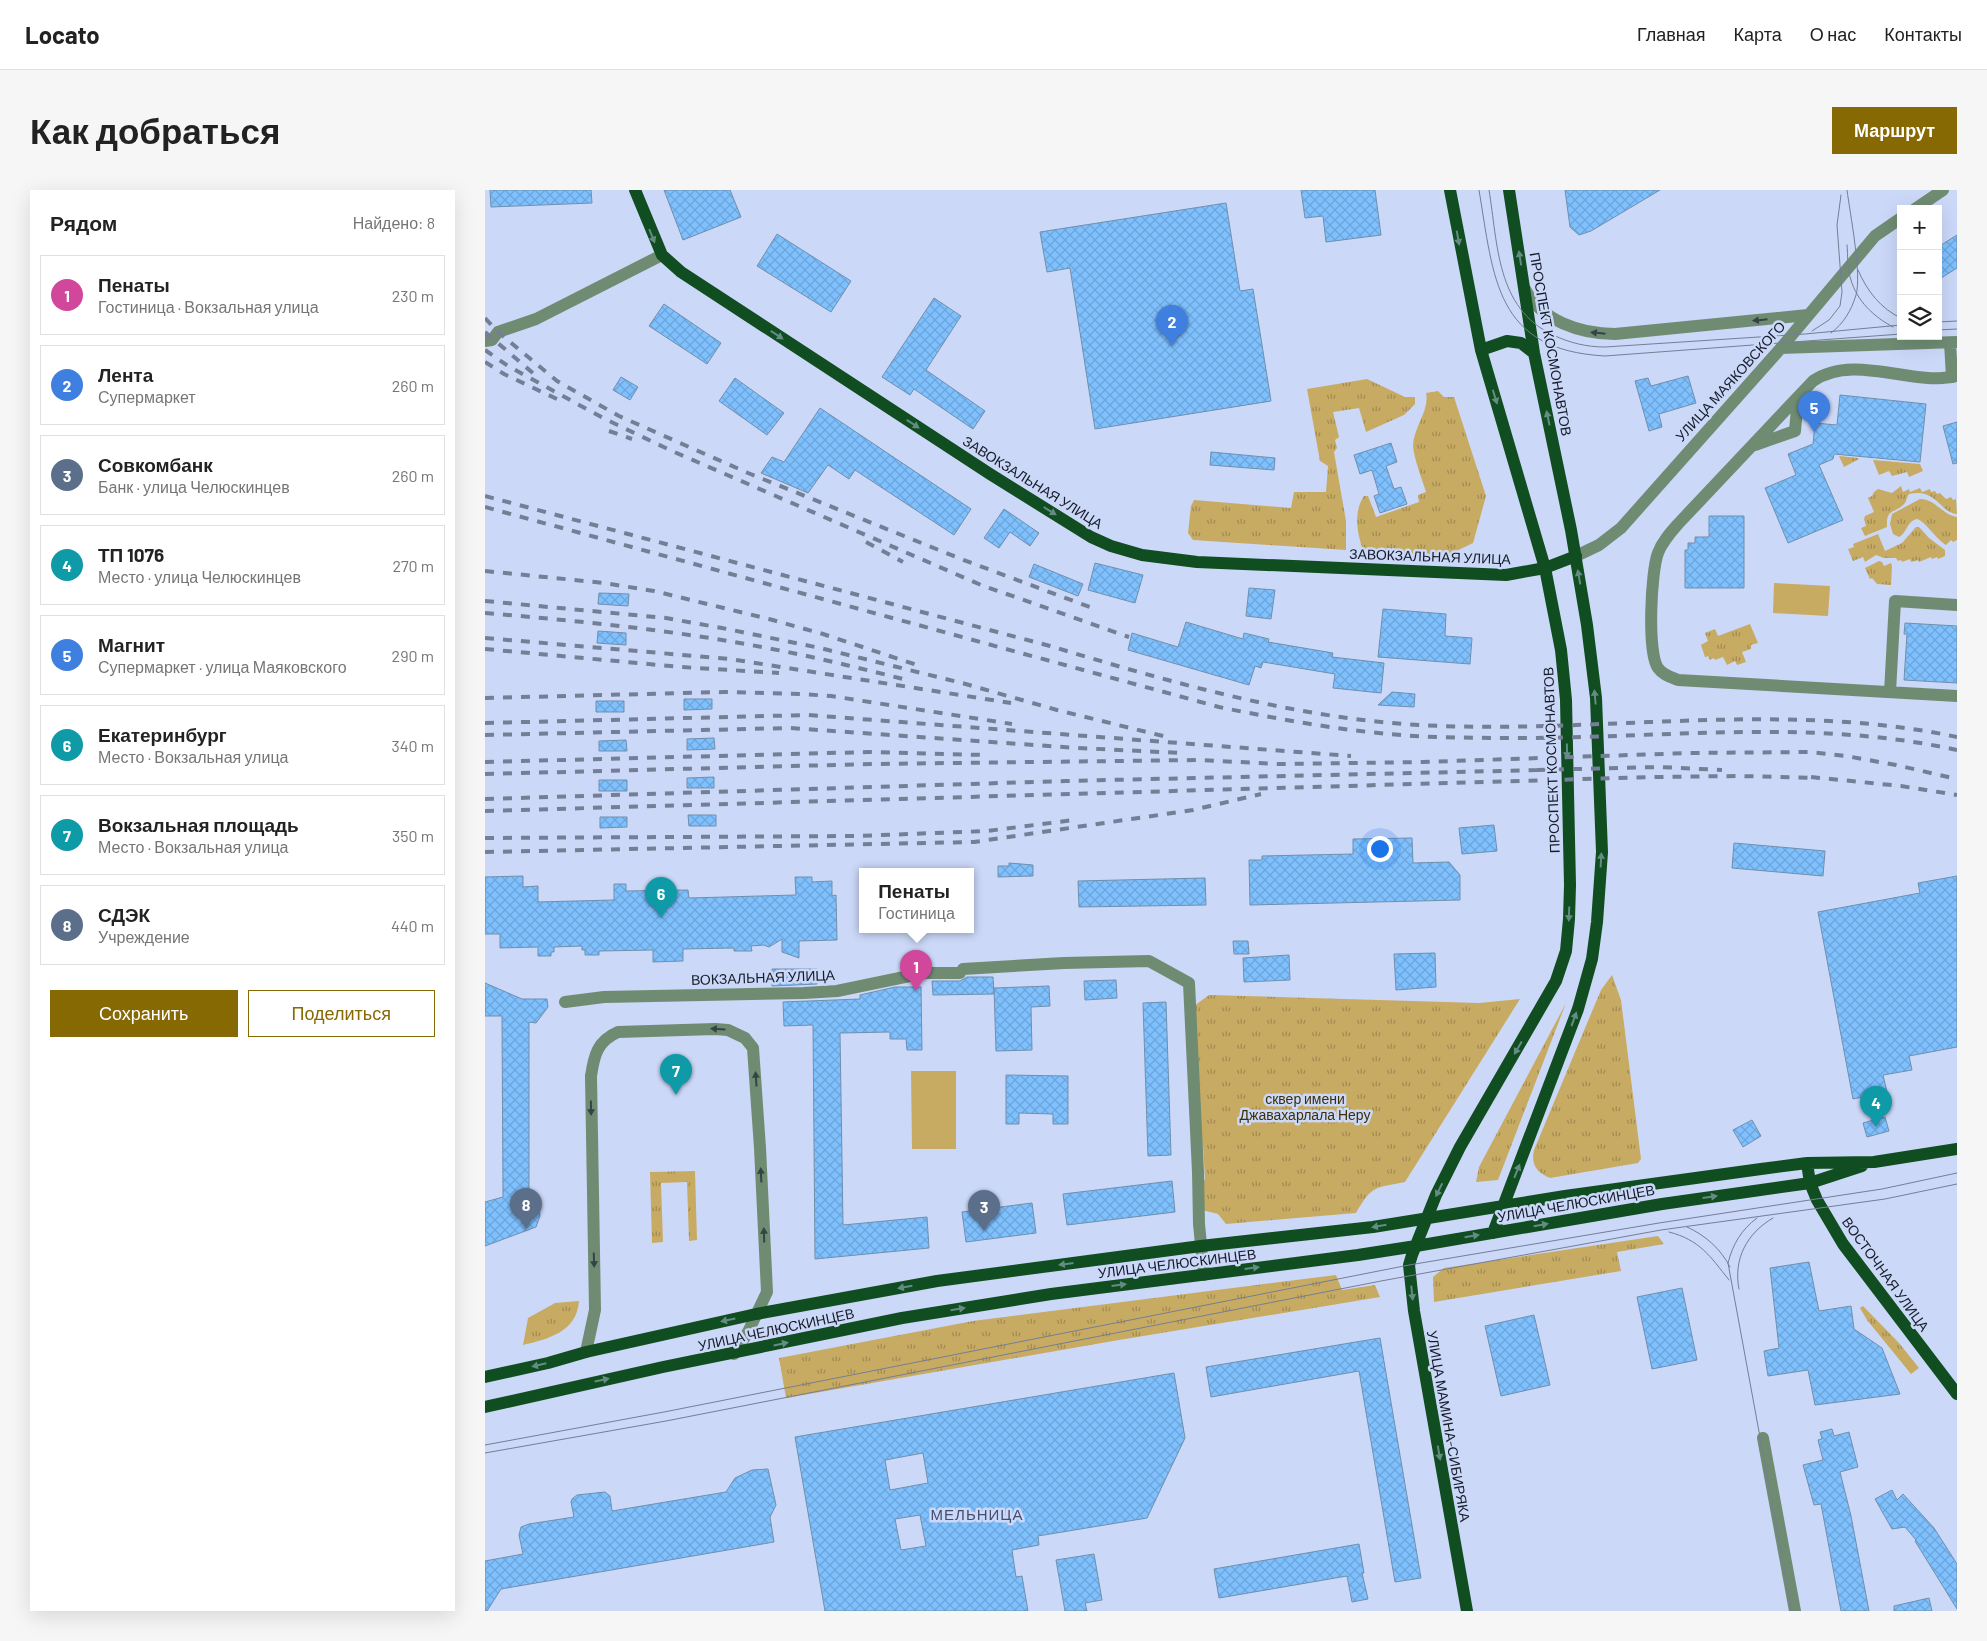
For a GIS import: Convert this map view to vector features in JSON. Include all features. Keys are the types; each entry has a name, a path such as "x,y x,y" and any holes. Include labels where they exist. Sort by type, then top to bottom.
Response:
{"main road":[{"name":"ЗАВОКЗАЛЬНАЯ УЛИЦА","path":"635,190 661,256 681,272 990,474 1091,537 1111,546 1143,555 1206,562 1506,575 1545,568 1576,556"},
{"name":"ПРОСПЕКТ КОСМОНАВТОВ","path":"1416,1246 1427,1217 1460,1147 1546,1001 1560,971 1566,951 1570,885 1566,700 1561,650 1545,568 1481,350 1450,190"},
{"name":"ПРОСПЕКТ КОСМОНАВТОВ","path":"1493,1233 1578,1009 1592,959 1597,922 1601,852 1596,698 1587,625 1576,556 1534,353 1509,190"},
{"path":"1481,350 1507,341 1521,343 1534,353"},
{"name":"УЛИЦА ЧЕЛЮСКИНЦЕВ","path":"485,1377 756,1314 937,1281 1201,1246 1373,1227 1427,1217 1807,1164 1874,1162 1957,1149"},
{"name":"УЛИЦА ЧЕЛЮСКИНЦЕВ","path":"485,1407 585,1384 921,1315 1051,1294 1416,1246 1662,1204 1810,1183 1874,1162"},
{"name":"ВОСТОЧНАЯ УЛИЦА","path":"1807,1164 1810,1183 1821,1208 1843,1244 1957,1394"},
{"name":"УЛИЦА МАМИНА-СИБИРЯКА","path":"1416,1246 1409,1265 1414,1311 1467,1611"}],"street":[{"path":"1921,205 1943,190"},
{"name":"УЛИЦА МАЯКОВСКОГО","path":"1576,556 1599,545 1621,528 1781,348 1875,236 1897,221"},
{"path":"485,341 492,340 498,332 536,319 661,256"},
{"path":"1524,288 1531,300 1549,315 1576,328 1597,334 1615,334 1808,315"},
{"path":"1781,348 1954,342 1954,377 1929,378 1876,370 1836,372 1821,376 1798,397 1665,540 1658,553 1652,590 1654,660 1659,669 1667,676 1678,680 1957,696"},
{"path":"1753,446 1795,431 1798,397"},
{"path":"1890,692 1895,601 1957,605"},
{"name":"ВОКЗАЛЬНАЯ УЛИЦА","path":"565,1002 604,997 805,993 837,990 924,973 1064,963 1149,961 1189,983 1201,1246"},
{"path":"586,1352 595,1310 591,1076 593,1059 604,1040 617,1032 715,1029 739,1033 751,1042 754,1054 758,1112 767,1292 748,1332 734,1354"},
{"path":"1201,1246 1204,1275"},
{"path":"1763,1438 1795,1611"}],"green space":[{"path":"1367,379 1405,397 1415,397 1415,404 1404,415 1366,432 1359,408 1333,412 1339,437 1335,440 1337,448 1334,452 1346,521 1346,550 1193,540 1188,533 1191,506 1194,500 1291,508 1294,492 1326,492 1328,466 1320,461 1307,389"},
{"path":"1438,391 1444,397 1454,397 1486,496 1473,543 1446,556 1364,552 1359,538 1357,516 1364,496 1368,496 1376,517 1419,502 1418,495 1426,492 1413,446 1426,406 1426,393"},
{"path":"1839,456 1858,458 1859,459 1844,467"},
{"path":"1873,460 1920,464 1923,471 1909,477 1907,472 1892,476 1889,471 1879,475"},
{"path":"1901,486 1903,492 1909,489 1910,492 1920,488 1922,492 1930,489 1931,492 1940,493 1946,499 1951,497 1953,500 1956,499 1957,514 1946,510 1926,494 1909,494 1904,504 1889,515 1887,527 1865,536 1861,528 1866,526 1865,516 1874,512 1868,498 1878,489 1892,493"},
{"path":"1920,499 1926,500 1952,516 1957,517 1957,540 1953,542 1951,540 1946,545 1917,519 1911,522 1899,537 1893,534 1890,524 1892,514"},
{"path":"1916,527 1919,527 1929,538 1945,550 1945,556 1938,559 1937,557 1932,559 1931,557 1919,562 1918,560 1911,562 1910,559 1902,562 1896,558 1884,558 1876,555 1865,562 1863,557 1853,561 1848,549 1854,547 1853,544 1878,534 1885,551 1902,543"},
{"path":"1879,561 1884,566 1891,563 1891,585 1877,584 1872,578 1870,579 1865,568"},
{"path":"1774,583 1830,586 1828,616 1773,613"},
{"path":"1750,624 1758,643 1751,645 1751,649 1742,652 1746,662 1737,665 1735,661 1727,665 1723,657 1710,660 1708,656 1705,657 1701,645 1708,641 1705,633 1715,629 1718,636"},
{"path":"1612,975 1621,1000 1641,1159 1638,1163 1550,1178 1541,1173 1536,1167 1533,1159 1534,1150 1601,990"},
{"name":"сквер имени Джавахарлала Неру","path":"1209,995 1479,1003 1520,999 1405,1182 1375,1189 1366,1197 1356,1213 1226,1224 1218,1214 1202,1210 1201,1185 1205,1179 1203,1146 1198,1141 1194,1006"},
{"path":"1566,1003 1498,1180 1476,1182 1479,1167"},
{"path":"911,1071 956,1071 956,1149 912,1149"},
{"path":"695,1171 697,1240 689,1241 687,1182 661,1183 663,1242 652,1243 650,1172"},
{"path":"1658,1236 1664,1244 1617,1252 1621,1271 1434,1302 1433,1277 1444,1268"},
{"path":"1336,1275 1342,1290 1375,1285 1380,1297 786,1398 779,1358 973,1321"},
{"path":"579,1301 577,1312 567,1327 551,1337 523,1345 528,1318 555,1303"},
{"path":"1863,1306 1899,1343 1919,1368 1911,1374 1867,1320 1860,1308"}],"building":[{"path":"490,190 591,190 592,203 491,207"},
{"path":"664,190 730,190 741,217 683,240"},
{"path":"1301,190 1375,190 1381,235 1326,242 1323,216 1305,218"},
{"path":"1565,190 1660,190 1591,231 1579,235 1570,227"},
{"path":"1226,203 1240,291 1253,289 1271,401 1095,429 1070,268 1047,272 1040,232"},
{"path":"777,234 851,281 831,312 757,266"},
{"path":"1957,235 1957,268 1942,277 1942,250 1942,244"},
{"path":"934,298 961,316 926,370 985,411 973,429 914,389 910,395 882,377"},
{"path":"664,304 721,343 707,364 649,326"},
{"path":"1688,376 1696,403 1659,414 1662,427 1649,431 1635,381 1648,378 1651,386"},
{"path":"621,377 638,387 630,400 613,390"},
{"path":"735,378 784,413 767,435 719,401"},
{"path":"1840,395 1926,404 1920,462 1834,454 1833,459 1819,465 1843,520 1788,543 1765,488 1796,475 1788,454 1813,444 1815,423 1837,425"},
{"path":"820,408 971,509 954,535 855,470 849,479 828,465 808,493 761,473 772,457 784,462"},
{"path":"1957,422 1957,463 1953,464 1943,426"},
{"path":"1391,443 1397,462 1386,466 1394,489 1401,487 1407,504 1380,513 1374,496 1379,494 1372,470 1360,474 1354,455"},
{"path":"1211,452 1275,458 1274,470 1210,465"},
{"path":"1004,509 1039,533 1030,546 1010,532 999,548 984,538"},
{"path":"1709,516 1744,516 1744,588 1685,588 1685,550 1688,550 1688,543 1695,543 1695,537 1709,537"},
{"path":"1095,563 1143,575 1135,603 1088,590"},
{"path":"1034,564 1083,584 1078,596 1029,577"},
{"path":"1249,588 1275,590 1271,619 1246,616"},
{"path":"599,593 629,594 628,606 598,604"},
{"path":"1383,609 1446,614 1445,636 1472,638 1470,664 1378,657"},
{"path":"1186,622 1243,639 1244,633 1269,639 1268,642 1333,653 1332,657 1384,663 1381,693 1333,688 1335,674 1263,662 1261,668 1255,666 1249,685 1128,650 1132,633 1178,647"},
{"path":"1905,623 1957,626 1957,683 1904,680 1907,634 1904,634"},
{"path":"598,631 626,633 626,645 597,643"},
{"path":"1392,692 1415,694 1414,707 1378,705"},
{"path":"684,699 712,699 712,709 684,710"},
{"path":"596,701 624,701 624,712 596,712"},
{"path":"714,738 715,749 687,750 687,739"},
{"path":"626,740 627,751 599,751 599,741"},
{"path":"714,777 714,788 687,788 687,778"},
{"path":"599,780 627,780 627,791 599,791"},
{"path":"688,815 716,815 716,826 689,826"},
{"path":"600,817 627,817 627,827 600,828"},
{"path":"1494,825 1497,851 1462,854 1459,828"},
{"path":"1412,838 1413,863 1449,862 1460,875 1460,900 1250,905 1249,860 1262,860 1262,856 1353,854 1353,839"},
{"path":"1734,843 1825,851 1823,876 1732,868"},
{"path":"1009,863 1033,865 1033,876 998,877 998,866 1009,866"},
{"path":"523,876 523,887 538,886 538,902 614,900 614,884 626,884 626,891 688,890 689,898 796,895 795,877 812,877 812,882 832,881 832,896 836,895 837,940 799,941 799,958 782,952 782,939 769,947 764,945 751,946 752,951 734,951 734,948 683,949 683,961 653,962 653,950 599,951 599,955 585,955 585,950 582,950 582,946 554,947 554,952 551,952 551,956 538,956 538,947 500,948 500,934 485,934 485,877"},
{"path":"1957,876 1957,1047 1909,1056 1912,1070 1883,1075 1887,1092 1853,1099 1818,912 1920,893 1918,883"},
{"path":"1205,878 1206,905 1079,907 1078,881"},
{"path":"1233,941 1248,941 1249,954 1234,954"},
{"path":"1435,953 1436,987 1396,990 1394,954"},
{"path":"1289,955 1290,980 1244,982 1243,958"},
{"path":"772,969 817,969 817,984 772,986"},
{"path":"967,977 993,977 994,994 933,995 932,981 960,981"},
{"path":"1116,980 1117,998 1085,1000 1084,981"},
{"path":"485,983 522,999 547,999 548,1007 536,1023 529,1022 529,1197 538,1195 540,1216 536,1227 485,1246 485,1202 503,1197 502,1016 485,1016"},
{"path":"1049,986 1050,1006 1031,1007 1032,1050 996,1051 994,988"},
{"path":"895,987 921,987 922,1050 907,1050 906,1039 890,1039 890,1032 840,1033 843,1225 927,1217 929,1248 815,1259 813,1025 784,1026 783,1002 860,999 860,995"},
{"path":"1166,1002 1171,1155 1148,1156 1143,1003"},
{"path":"1006,1075 1068,1076 1068,1124 1053,1124 1053,1114 1019,1113 1019,1124 1006,1124"},
{"path":"1885,1117 1889,1131 1867,1137 1863,1123"},
{"path":"1752,1120 1761,1136 1743,1147 1733,1130"},
{"path":"1172,1181 1175,1212 1067,1225 1063,1194"},
{"path":"1032,1203 1036,1233 966,1242 962,1212"},
{"path":"1809,1262 1819,1311 1851,1306 1854,1329 1882,1348 1900,1394 1815,1405 1808,1370 1768,1376 1764,1351 1779,1348 1770,1268"},
{"path":"1682,1288 1697,1360 1652,1369 1637,1297"},
{"path":"1534,1315 1550,1385 1501,1396 1485,1326"},
{"path":"1380,1338 1421,1578 1395,1582 1359,1371 1211,1397 1206,1367"},
{"path":"1174,1373 1185,1438 1147,1518 1038,1536 1039,1545 1012,1550 1016,1577 1022,1576 1028,1611 825,1611 795,1437","holes":["923,1453 928,1483 890,1490 885,1460","920,1515 926,1546 901,1550 895,1519"]},
{"path":"1832,1429 1834,1436 1849,1432 1858,1467 1840,1472 1851,1516 1869,1611 1841,1611 1821,1504 1814,1505 1803,1465 1823,1460 1818,1440 1822,1439 1820,1432"},
{"path":"768,1469 776,1505 770,1517 774,1542 501,1589 487,1611 485,1611 485,1561 523,1554 519,1535 521,1527 574,1517 571,1502 577,1495 605,1492 610,1496 612,1511 726,1492 735,1478 752,1470"},
{"path":"1892,1490 1897,1500 1903,1494 1934,1528 1957,1564 1957,1609 1916,1540 1905,1527 1892,1529 1875,1499"},
{"path":"1359,1544 1364,1573 1362,1573 1368,1599 1352,1602 1347,1576 1219,1598 1214,1569"},
{"path":"1094,1554 1102,1600 1085,1603 1087,1611 1065,1611 1056,1560"},
{"path":"1929,1598 1932,1611 1894,1611 1894,1606"}],"tram line":[{"path":"1479,190 1496,280 1506,304 1521,324 1541,340 1569,351 1605,356 1897,334"},
{"path":"1489,190 1498,252 1510,291 1520,309 1534,323 1553,335 1566,340 1585,345 1605,347 1805,334 1897,325"},
{"path":"1831,333 1843,321 1856,295 1857,259 1847,190"},
{"path":"1812,331 1829,320 1840,306 1842,292 1837,225 1841,195"},
{"path":"1847,245 1848,267 1857,295 1867,308 1893,327"},
{"path":"1858,270 1875,298 1887,310 1897,316"},
{"path":"1942,322 1957,321"},
{"path":"1942,330 1957,329"},
{"path":"485,1445 664,1412 1409,1265 1659,1223 1882,1189 1957,1173"},
{"path":"485,1453 666,1421 1381,1281 1661,1230 1885,1199 1957,1184"},
{"path":"1757,1218 1746,1227 1738,1238 1728,1263 1792,1611"},
{"path":"1739,1289 1738,1267 1744,1248 1756,1231 1773,1218"},
{"path":"1687,1227 1712,1243 1730,1267"},
{"path":"1669,1232 1680,1235 1697,1244 1710,1256 1729,1280"}],"railway":[{"path":"485,318 498,332 557,381 619,416 748,473 961,559 1095,609"},
{"path":"485,332 534,374"},
{"path":"485,350 508,366 603,418 672,451 981,585 1129,637"},
{"path":"485,362 504,374 559,400"},
{"path":"609,431 632,439"},
{"path":"485,496 1050,646 1194,687 1292,709 1392,723 1442,726 1506,727 1764,719 1829,721 1893,726 1957,737"},
{"path":"485,507 1219,707 1316,725 1365,732 1473,738 1798,732 1851,735 1957,750"},
{"path":"866,542 903,562"},
{"path":"485,571 604,583 654,591 823,634 923,667"},
{"path":"485,601 666,618 722,628 820,648 1167,737"},
{"path":"485,613 556,619 697,636 803,655 911,681"},
{"path":"485,638 730,659 1011,703"},
{"path":"485,649 681,667 779,673"},
{"path":"485,698 724,692 801,694 831,696 1012,724"},
{"path":"485,723 808,715 1351,756"},
{"path":"485,735 790,728 1078,748 1182,753"},
{"path":"485,762 869,752 985,755"},
{"path":"485,774 871,764 1198,760 1279,764 1422,762 1690,753 1809,752 1846,756 1896,765 1957,779"},
{"path":"1537,770 1660,767 1722,770"},
{"path":"485,799 1066,781 1542,770"},
{"path":"485,811 1655,777 1739,776 1817,778"},
{"path":"1811,777 1901,786 1957,795"},
{"path":"485,852 974,842 1193,810 1261,794"},
{"path":"485,838 858,836 987,831 1074,820"}],"place":[{"name":"Лента","path":"1172,346"},
{"name":"Магнит","path":"1814,432"},
{"name":"Екатеринбург","path":"661,918"},
{"name":"Пенаты","path":"916,991"},
{"name":"Вокзальная площадь","path":"676,1095"},
{"name":"ТП 1076","path":"1876,1127"},
{"name":"СДЭК","path":"526,1229"},
{"name":"Совкомбанк","path":"984,1231"}],"district":[{"name":"МЕЛЬНИЦА","path":"977,1514"}]}
